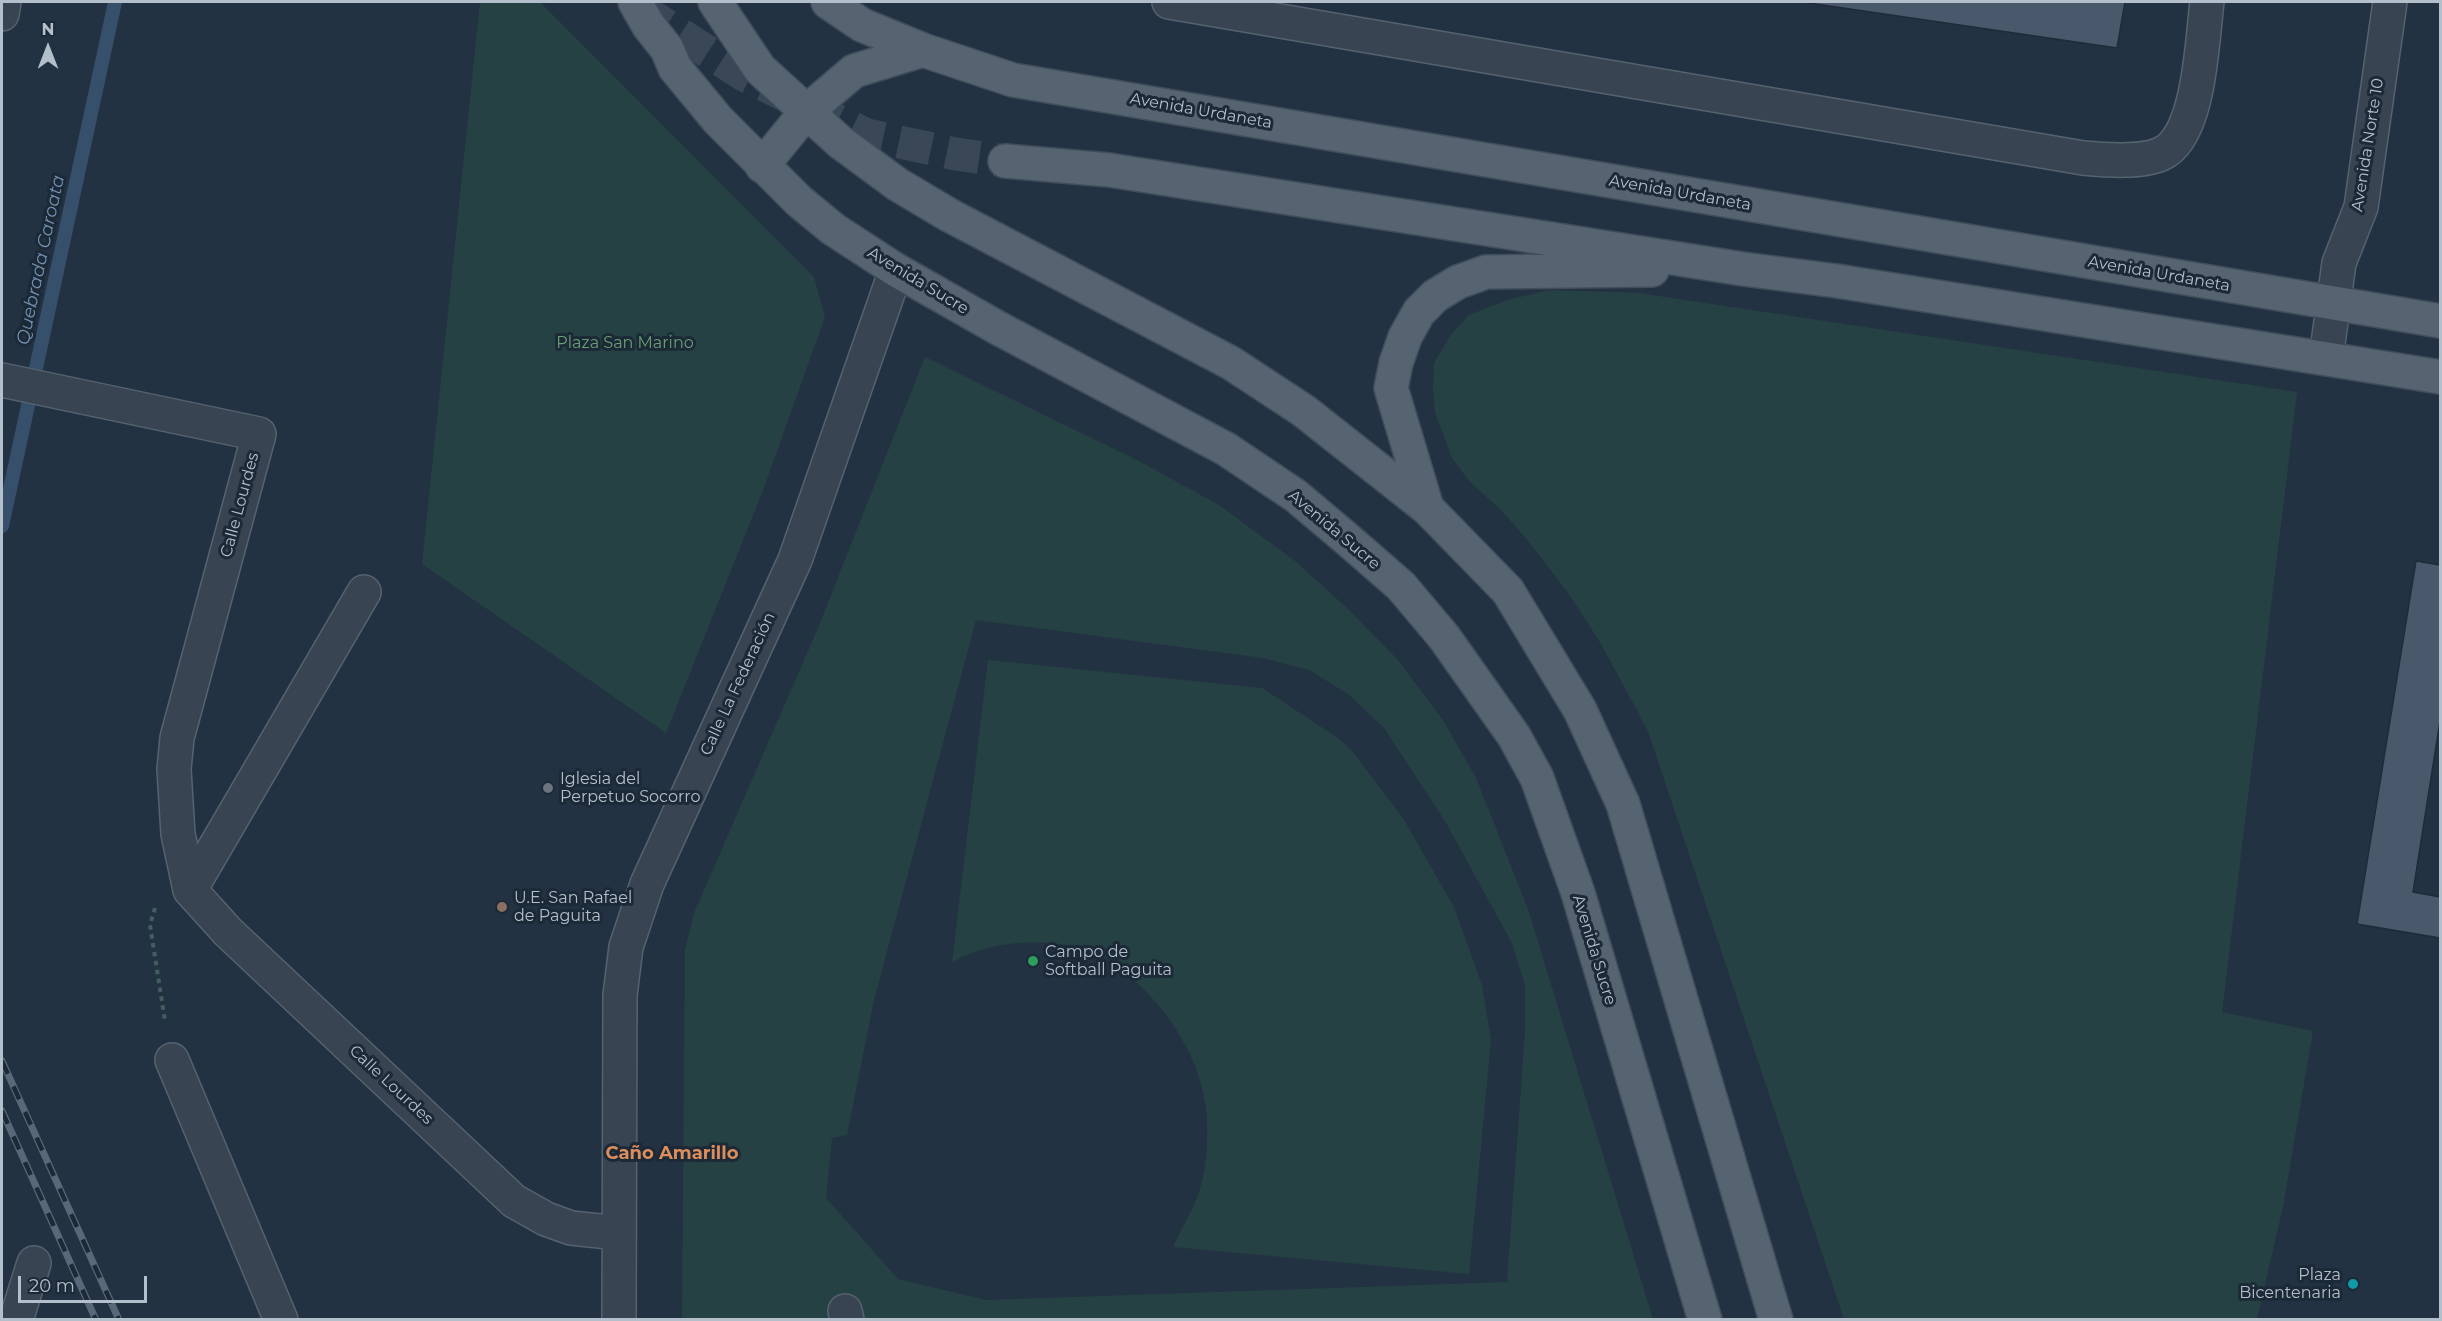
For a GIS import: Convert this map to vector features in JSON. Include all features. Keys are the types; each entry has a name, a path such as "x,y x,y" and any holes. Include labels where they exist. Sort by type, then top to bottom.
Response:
{"main road":[{"name":"Avenida Sucre","path":"635,2 648,25 667,49 675,68 718,120 762,166 832,229 896,270 998,328 1226,449 1296,496 1401,586 1444,637 1514,736 1537,778 1578,893 1705,1320"},
{"path":"715,2 760,69 840,142 897,184 949,215 1231,363 1304,411 1427,508 1508,591 1580,710 1612,776 1626,815 1776,1320"},
{"name":"Avenida Urdaneta","path":"828,2 862,25 922,51 1013,80 2440,321"},
{"path":"762,166 806,112 854,71 922,51"},
{"path":"1005,161 1109,170 1743,269 1837,281 2440,377"},
{"path":"1427,508 1391,388 1405,337 1419,312 1435,296 1458,282 1486,272 1743,269"}],"street":[{"path":"2,14 4,2"},
{"path":"1169,2 2060,154 2120,161 2161,154 2183,135 2194,101 2207,2"},
{"name":"Avenida Norte 10","path":"2326,358 2339,263 2361,207 2390,2"},
{"name":"Calle La Federación","path":"619,1320 620,995 626,947 647,884 795,560 896,270"},
{"name":"Calle Lourdes","path":"2,380 260,434 177,738 174,769 178,834 190,890 228,932 514,1202 546,1219 571,1228 619,1233"},
{"path":"190,890 364,592"},
{"path":"172,1060 281,1320"},
{"path":"16,1320 34,1263"}],"path":[{"path":"157,902 150,925 172,1060"}],"green space":[{"name":"Plaza San Marino","path":"480,2 540,2 814,277 825,317 765,485 666,733 422,564"},
{"path":"1549,290 1639,293 2297,392 2222,1012 2313,1031 2283,1207 2257,1319 1844,1319 1648,731 1601,644 1569,594 1528,541 1503,512 1469,481 1452,458 1435,413 1434,363 1450,336 1469,315 1507,300"},
{"path":"925,357 1139,461 1219,505 1295,561 1348,609 1397,659 1443,720 1476,778 1528,909 1653,1319 682,1320 685,950 694,913 818,628","holes":["976,620 1263,658 1309,670 1348,694 1384,728 1445,821 1512,943 1525,985 1525,1032 1507,1282 986,1300 898,1279 826,1198 832,1138 847,1135 874,1000"]},
{"path":"988,660 1262,688 1338,738 1352,751 1403,818 1454,907 1482,985 1491,1040 1469,1274 1173,1247 1200,1188 1205,1165 1207,1130 1206,1108 1196,1069 1168,1017 1142,987 1110,959 1073,946 1052,943 1008,944 968,954 952,963"}],"building":[{"path":"1802,2 2125,2 2117,48"},
{"path":"2416,561 2440,565 2440,721 2413,892 2440,897 2440,938 2357,924"}],"waterway":[{"name":"Quebrada Caroata","path":"2,526 115,2"}],"tunnel":[{"path":"639,8 744,75 867,135 956,154 1005,161"}],"railway":[{"path":"2,1061 119,1320"},
{"path":"2,1111 96,1320"}],"place":[{"name":"Iglesia del Perpetuo Socorro","path":"548,788"},
{"name":"U.E. San Rafael de Paguita","path":"502,907"},
{"name":"Campo de Softball Paguita","path":"1033,961"},
{"name":"Plaza Bicentenaria","path":"2353,1284"}],"district":[{"name":"Caño Amarillo","path":"672,1154"}]}
